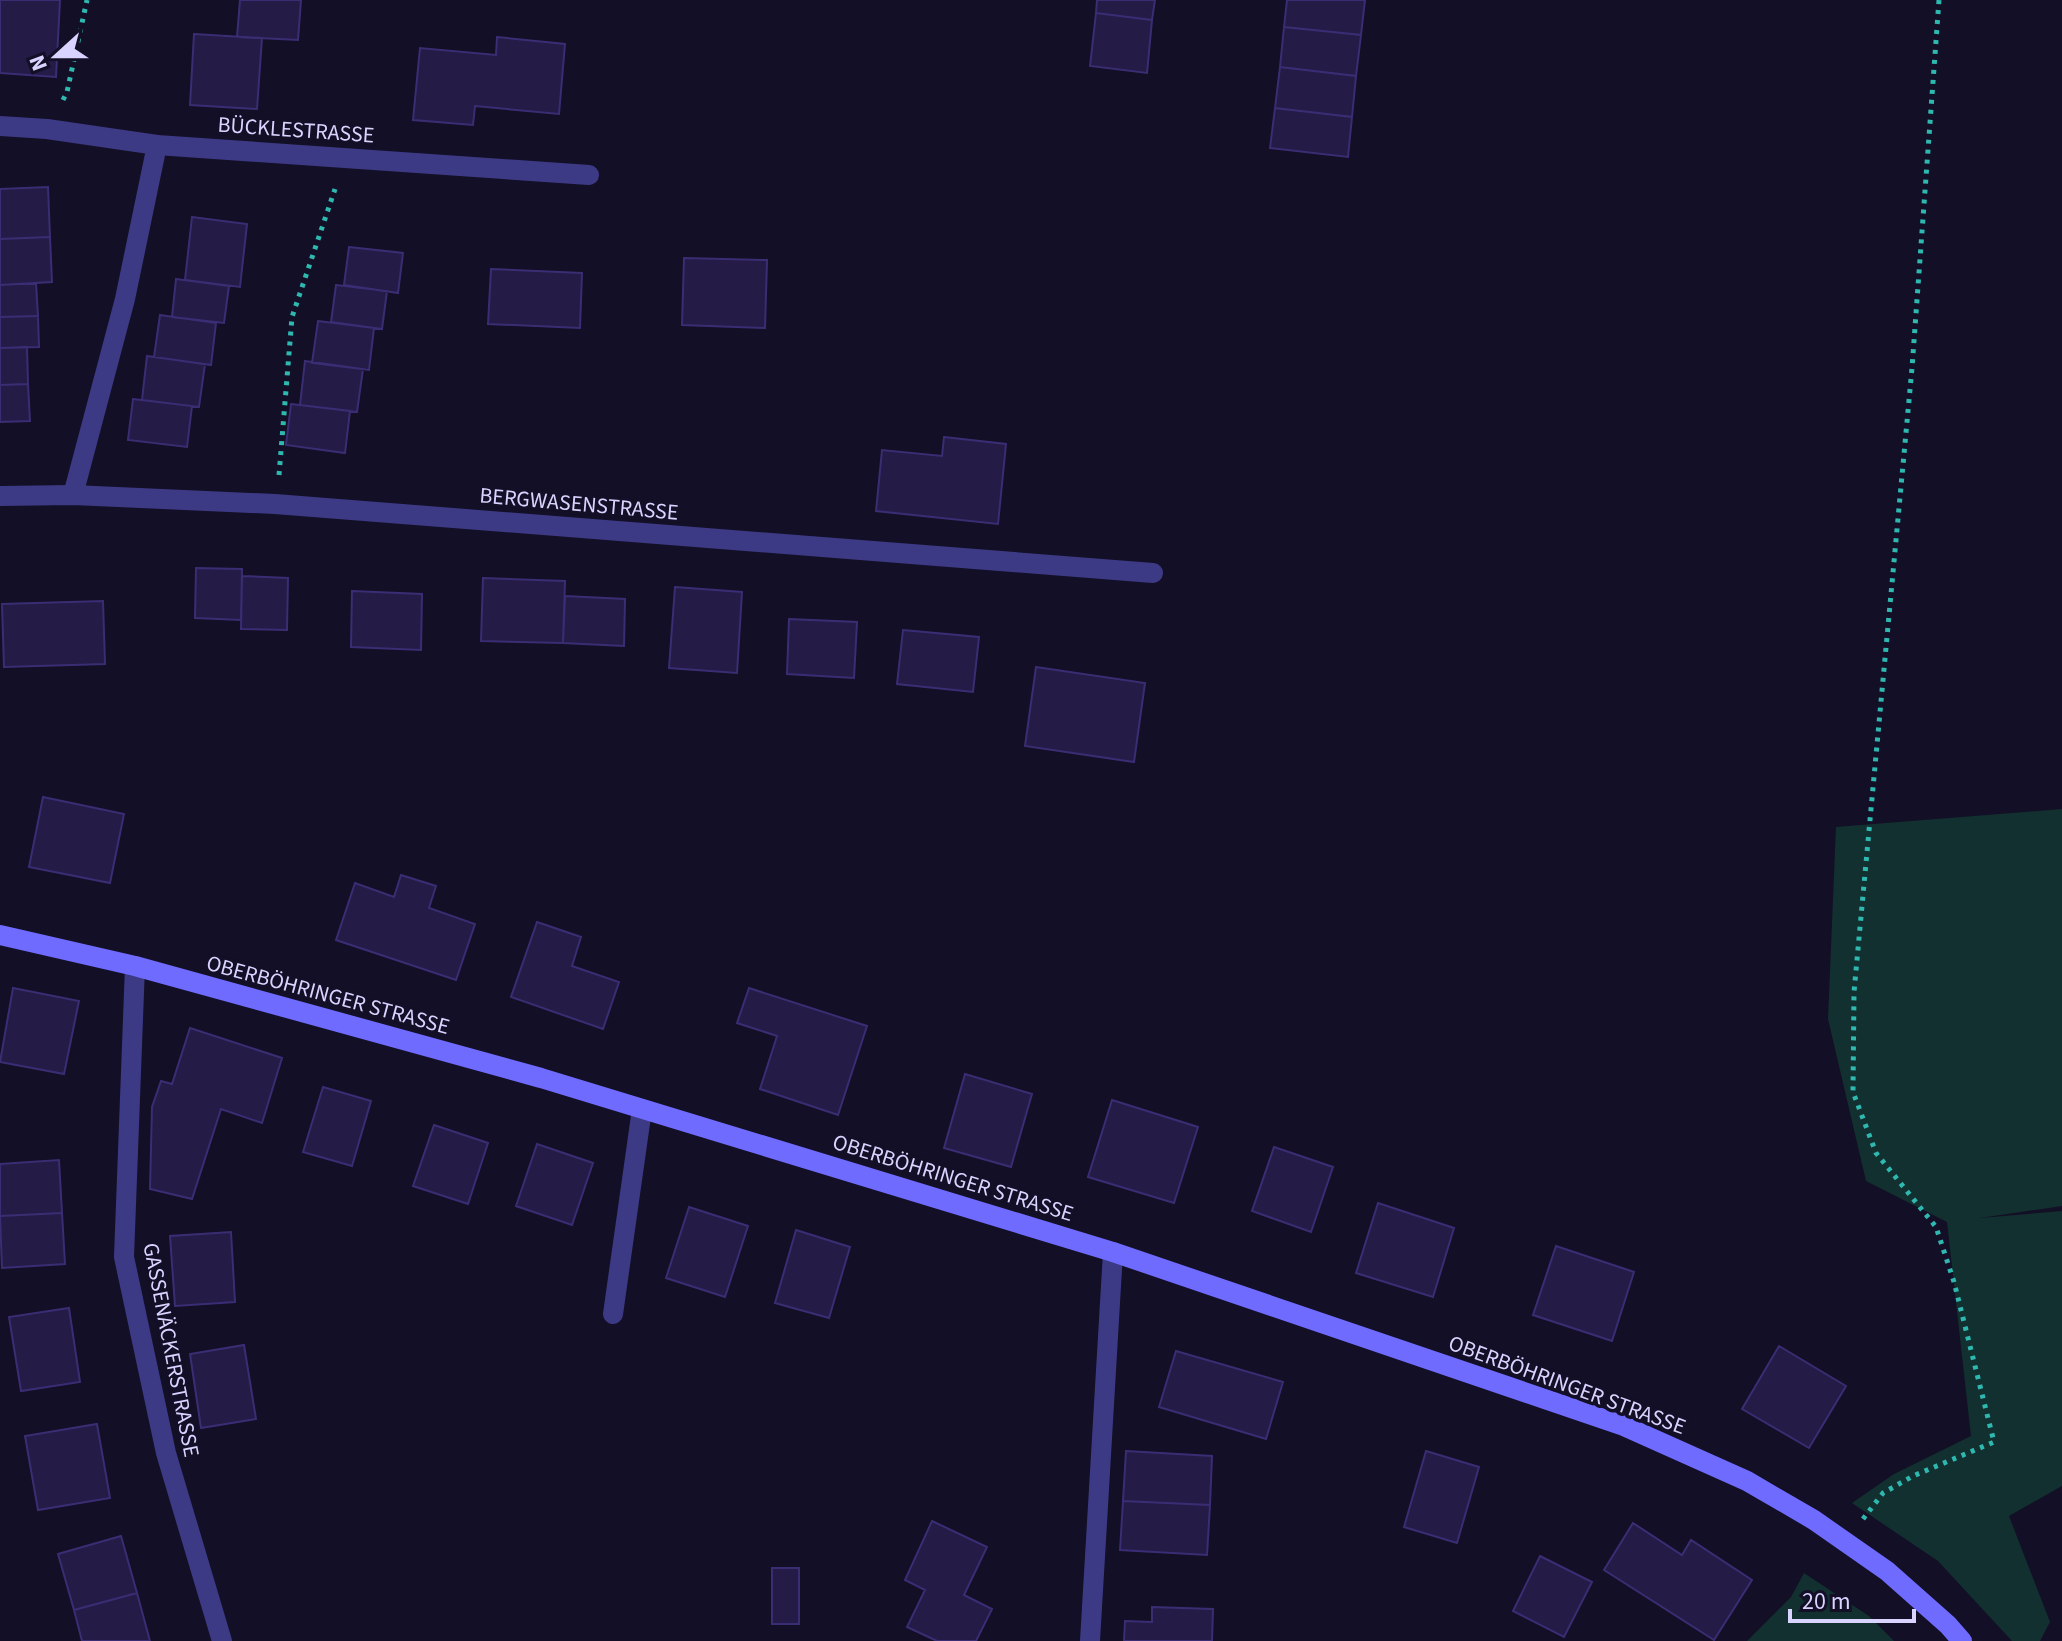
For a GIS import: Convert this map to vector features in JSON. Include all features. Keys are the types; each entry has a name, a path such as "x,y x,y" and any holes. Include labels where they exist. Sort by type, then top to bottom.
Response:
{"street":[{"name":"BÜCKLESTRASSE","path":"0,126 47,129 157,145 589,175"},
{"path":"73,495 125,299 157,145"},
{"name":"BERGWASENSTRASSE","path":"0,496 73,495 275,504 1153,573"},
{"name":"OBERBÖHRINGER STRASSE","path":"0,935 135,966 642,1109 1113,1252 1624,1426 1747,1481 1814,1520 1887,1571 1962,1641"},
{"name":"GASSENÄCKERSTRASSE","path":"135,966 124,1257 166,1453 222,1641"},
{"path":"613,1314 642,1109"},
{"path":"1090,1641 1113,1252"}],"path":[{"path":"47,129 67,92 87,0"},
{"path":"1845,1542 1883,1493 1913,1476 1994,1442 1954,1282 1936,1227 1876,1153 1853,1092 1854,992 1912,368 1939,0"},
{"path":"283,447 292,317 345,158"}],"green space":[{"path":"2062,809 2062,1206 1980,1218 2062,1211 2062,1486 2009,1516 2050,1622 2040,1641 2012,1641 1938,1561 1852,1503 1894,1474 1971,1436 1947,1222 1866,1181 1828,1019 1836,827"},
{"path":"1804,1573 1869,1616 1894,1641 1747,1641 1791,1597"}],"building":[{"path":"0,0 60,0 56,77 0,73"},
{"path":"240,0 301,0 298,40 237,37"},
{"path":"1097,0 1155,0 1152,20 1096,13"},
{"path":"1287,0 1365,0 1361,35 1284,27"},
{"path":"1096,13 1152,20 1147,73 1090,66"},
{"path":"1284,27 1361,35 1356,76 1280,67"},
{"path":"194,34 262,38 257,109 190,105"},
{"path":"497,37 565,44 559,114 475,106 473,125 413,120 420,48 496,55"},
{"path":"1280,67 1356,76 1352,117 1275,108"},
{"path":"1275,108 1352,117 1348,157 1270,148"},
{"path":"48,187 50,237 0,239 0,189"},
{"path":"192,217 247,224 240,287 185,280"},
{"path":"50,237 52,282 0,285 0,239"},
{"path":"349,247 403,253 398,293 344,285"},
{"path":"684,258 767,260 765,328 682,325"},
{"path":"491,269 582,273 580,328 488,324"},
{"path":"176,279 229,286 224,323 172,317"},
{"path":"36,283 38,316 0,317 0,285"},
{"path":"336,285 387,291 382,329 331,322"},
{"path":"160,315 216,323 211,365 154,357"},
{"path":"38,316 39,347 0,348 0,317"},
{"path":"318,321 374,328 369,370 312,363"},
{"path":"27,347 28,384 0,385 0,348"},
{"path":"147,356 205,364 199,407 142,400"},
{"path":"305,361 363,369 357,412 300,405"},
{"path":"28,384 30,421 0,422 0,385"},
{"path":"133,399 192,406 187,447 128,440"},
{"path":"291,404 350,411 345,453 286,445"},
{"path":"944,437 1006,444 998,524 876,511 882,450 942,456"},
{"path":"196,568 242,569 241,620 195,618"},
{"path":"242,576 288,578 287,630 241,629"},
{"path":"483,578 565,581 563,643 481,641"},
{"path":"675,587 742,592 737,673 669,668"},
{"path":"352,591 422,594 421,650 351,647"},
{"path":"565,596 625,599 624,646 563,643"},
{"path":"103,601 105,664 4,667 2,604"},
{"path":"789,619 857,622 854,678 787,674"},
{"path":"903,630 979,637 973,692 897,684"},
{"path":"1036,667 1145,683 1134,762 1025,746"},
{"path":"43,797 124,814 110,883 29,867"},
{"path":"401,875 436,886 429,908 475,924 456,980 336,940 355,883 394,897"},
{"path":"537,922 581,937 572,966 619,982 603,1029 511,997"},
{"path":"13,988 79,1001 64,1074 0,1062"},
{"path":"749,988 867,1026 838,1115 760,1089 777,1036 737,1023"},
{"path":"190,1028 282,1058 262,1123 221,1109 192,1199 150,1189 152,1107 161,1081 172,1084"},
{"path":"965,1074 1032,1094 1011,1167 944,1148"},
{"path":"323,1087 371,1101 352,1166 303,1152"},
{"path":"1112,1100 1198,1127 1174,1203 1088,1177"},
{"path":"434,1125 488,1143 468,1204 413,1186"},
{"path":"537,1144 593,1163 572,1225 516,1206"},
{"path":"1274,1147 1333,1167 1311,1232 1252,1211"},
{"path":"59,1160 62,1213 0,1216 0,1164"},
{"path":"1378,1203 1454,1228 1433,1297 1356,1273"},
{"path":"689,1207 748,1226 725,1297 666,1278"},
{"path":"62,1213 65,1264 2,1268 0,1216"},
{"path":"796,1230 850,1247 829,1318 775,1303"},
{"path":"231,1232 235,1302 175,1306 170,1236"},
{"path":"1556,1246 1634,1272 1612,1341 1533,1315"},
{"path":"69,1308 80,1382 21,1391 9,1317"},
{"path":"244,1345 256,1419 201,1428 190,1354"},
{"path":"1779,1346 1846,1386 1809,1448 1742,1409"},
{"path":"1176,1351 1283,1382 1266,1439 1159,1407"},
{"path":"97,1424 110,1498 38,1510 25,1436"},
{"path":"1126,1451 1212,1456 1210,1505 1123,1501"},
{"path":"1426,1451 1479,1467 1457,1543 1404,1527"},
{"path":"1123,1501 1210,1505 1207,1555 1120,1550"},
{"path":"932,1521 987,1547 964,1595 992,1609 976,1641 937,1641 907,1627 925,1590 905,1580"},
{"path":"1633,1523 1682,1555 1691,1540 1752,1580 1714,1640 1604,1570"},
{"path":"121,1536 137,1593 74,1610 58,1554"},
{"path":"1540,1556 1592,1582 1564,1637 1513,1611"},
{"path":"772,1568 799,1568 799,1624 772,1624"},
{"path":"137,1593 150,1641 82,1641 74,1610"},
{"path":"1152,1607 1213,1609 1212,1641 1124,1641 1125,1621 1152,1622"}]}
